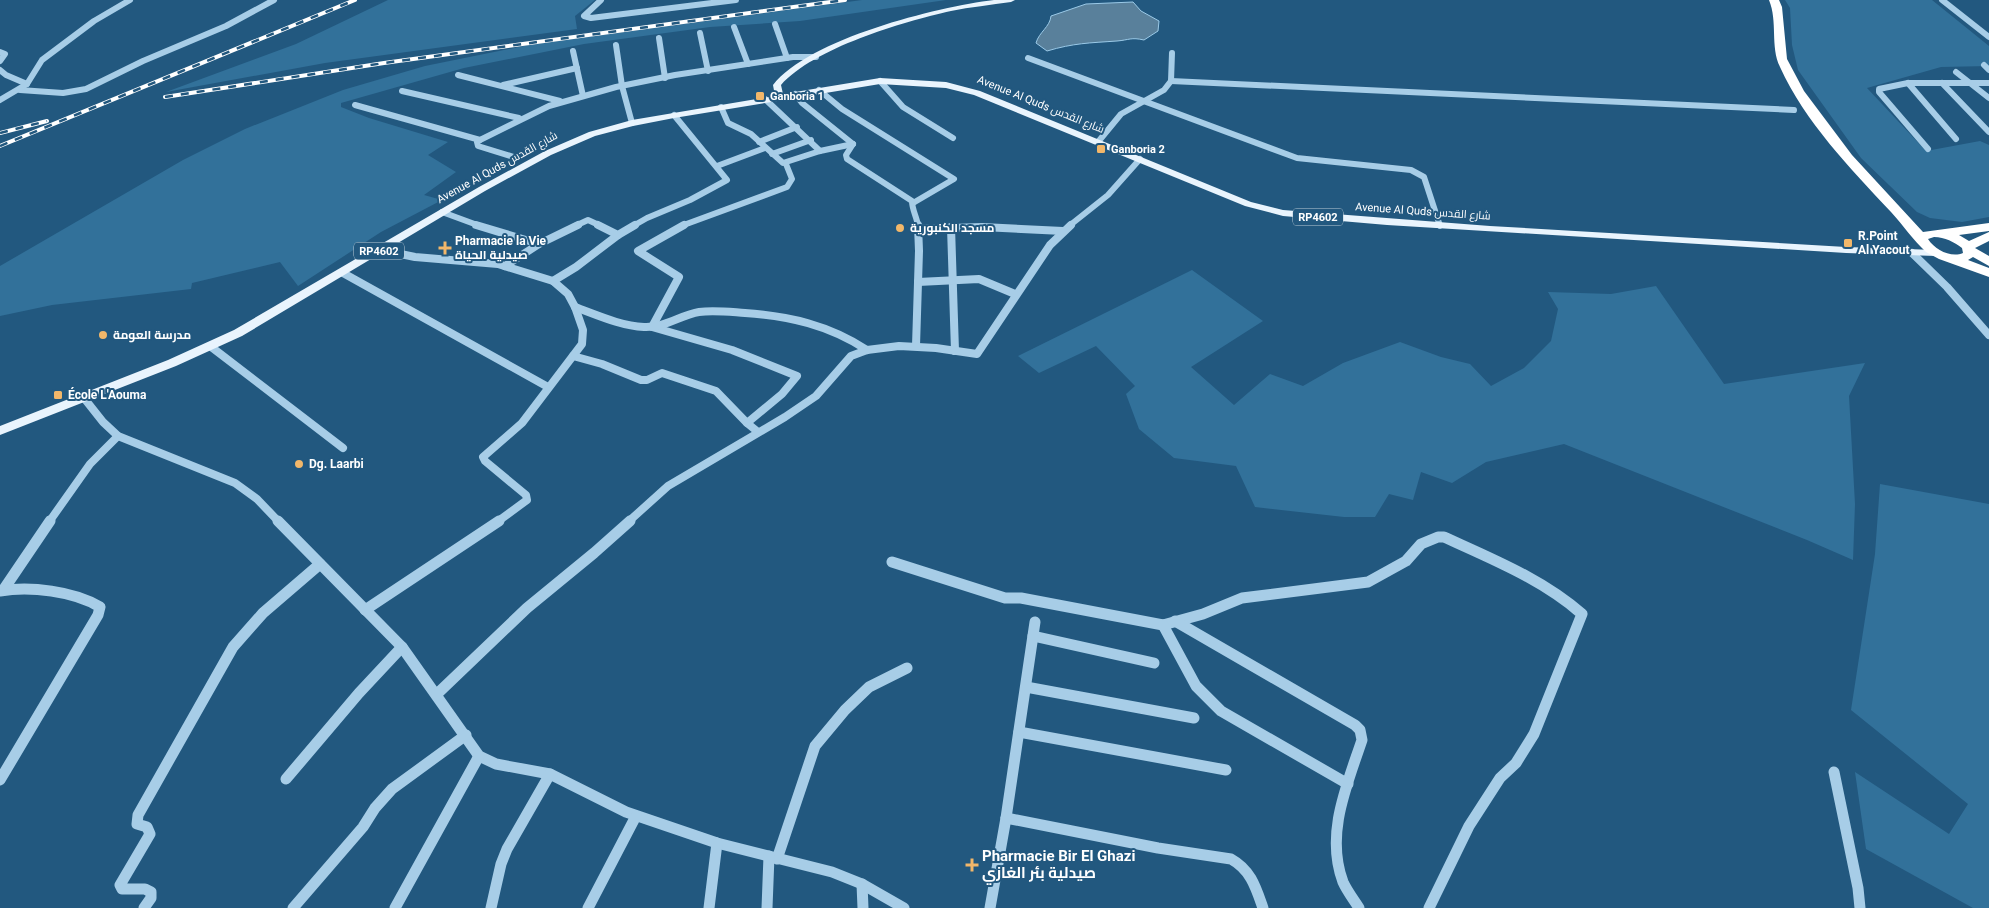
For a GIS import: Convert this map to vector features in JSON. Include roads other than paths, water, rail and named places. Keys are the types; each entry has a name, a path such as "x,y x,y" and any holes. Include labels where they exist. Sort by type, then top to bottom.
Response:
{"highway":[{"path":"1774,0 1778,16 1778,39 1782,59 1792,81 1851,161 1892,205 1931,241"},
{"name":"Avenue Al Quds شارع القدس","path":"1931,241 1989,227"},
{"path":"1969,248 1989,236"},
{"name":"RP4602","path":"1931,241 1955,238 1969,248"},
{"name":"RP4602","path":"1931,241 1952,258"},
{"path":"1952,258 1967,257 1970,254 1969,248"},
{"path":"1969,248 1989,270"},
{"path":"1952,258 1989,270"}],"main road":[{"path":"779,96 776,89 779,82 797,67 863,36 936,13 1010,0"},
{"name":"Avenue Al Quds شارع القدس","path":"0,431 210,346 256,323 343,273 442,212 548,153 592,134 632,123 674,115 779,96 880,81 946,85 967,90 1140,159 1231,198 1283,213 1440,226 1912,253 1931,241"},
{"name":"Avenue Al Quds شارع القدس","path":"1896,252 1931,241"}],"street":[{"path":"0,100 20,90 27,84 42,60 94,21 130,0"},
{"path":"20,90 67,93 86,89 144,61 232,24 260,10 274,0"},
{"path":"602,0 584,16 591,18 736,0"},
{"path":"1942,0 1989,36"},
{"path":"775,24 787,58"},
{"path":"734,27 748,64"},
{"path":"1977,28 1989,27"},
{"path":"700,33 708,71"},
{"path":"659,38 665,78"},
{"path":"616,45 622,86 632,123"},
{"path":"573,51 583,96"},
{"path":"0,52 5,54 0,61"},
{"path":"1098,142 1122,114 1164,90 1171,81 1172,53"},
{"path":"514,157 476,144 519,118 560,101 665,78 787,58 816,57"},
{"path":"1028,58 1297,158 1411,170 1424,177 1440,226"},
{"path":"500,86 577,68"},
{"path":"0,70 27,84"},
{"path":"1956,72 1989,98"},
{"path":"458,75 560,101"},
{"path":"880,81 886,92 896,102 953,138"},
{"path":"1171,81 1794,110"},
{"path":"1942,83 1989,132"},
{"path":"1928,149 1879,92 1880,88 1908,84 1989,83"},
{"path":"1908,84 1956,139"},
{"path":"819,90 842,109 954,179 913,203"},
{"path":"402,91 519,118"},
{"path":"795,94 802,103 853,144"},
{"path":"765,99 775,110 811,140 820,151"},
{"path":"355,105 480,140"},
{"path":"652,326 679,277 640,253 639,250 676,228 787,187 792,179 786,164 765,148 751,134 728,123 721,107"},
{"path":"553,282 618,235 647,218 690,200 728,178 674,115"},
{"path":"759,142 797,127"},
{"path":"772,154 811,140"},
{"path":"853,144 846,158 909,197 913,203 912,208 917,216 918,229 916,346"},
{"path":"786,164 820,151 853,144"},
{"path":"718,166 765,148"},
{"path":"437,694 527,608 600,548 668,486 816,396 848,358 867,350 888,346 916,346 977,354 1015,294 1050,245 1063,231 1108,196 1140,159"},
{"path":"442,212 492,231 538,244"},
{"path":"506,266 538,244 588,220 618,235"},
{"path":"918,229 1007,227 1063,231"},
{"path":"951,228 955,351"},
{"path":"365,610 515,510 527,500 526,496 485,461 483,457 522,423 573,356 584,337 575,307 568,294 553,282 506,266 415,257 381,250"},
{"path":"1912,253 1951,291 1989,335"},
{"path":"343,273 548,387"},
{"path":"918,282 979,279 1015,294"},
{"path":"575,307 636,325 652,326 698,312 783,316 812,322 834,330 852,339 867,350"},
{"path":"652,326 662,331 732,350 796,375 796,379 791,384 747,423"},
{"path":"210,346 343,448"},
{"path":"573,356 602,364 641,380 647,380 662,373 711,388 758,432"},
{"path":"84,398 103,422 118,436 236,483 257,499 402,647 479,756 496,764 550,774 612,806 636,816 717,843 832,872 862,884 904,908"},
{"path":"2,590 74,485 90,464 118,436"},
{"path":"892,562 1005,598 1021,598 1163,624 1203,614 1242,598 1368,582 1406,561 1421,544 1438,537 1444,537 1541,584 1569,602 1582,614 1534,734 1516,763 1500,778 1469,826 1429,908"},
{"path":"144,908 151,898 151,892 145,889 122,889 120,885 150,834 147,827 137,824 138,816 233,647 249,625 269,605 320,564"},
{"path":"0,780 98,615 100,607 92,601 50,592 2,590"},
{"path":"1175,621 1355,724 1360,730 1362,740 1336,821 1335,852 1343,883 1360,908"},
{"path":"990,908 1006,818 1035,622"},
{"path":"1163,624 1196,686 1221,711 1348,784"},
{"path":"1033,636 1154,663"},
{"path":"286,779 402,647"},
{"path":"767,908 773,857 815,746 845,710 868,687 907,668"},
{"path":"1026,687 1194,718"},
{"path":"1019,732 1226,770"},
{"path":"293,908 392,789 466,735"},
{"path":"395,908 479,756"},
{"path":"1834,772 1858,888 1860,908"},
{"path":"491,908 501,864 507,849 550,774"},
{"path":"588,908 636,816"},
{"path":"1006,818 1158,848 1231,859 1249,873 1263,908"},
{"path":"709,908 717,843"},
{"path":"862,884 863,908"}],"railway":[{"path":"0,146 355,0"},
{"path":"165,97 384,63 845,0"},
{"path":"0,133 47,121"}],"place":[{"name":"Ganboria 1","path":"760,96"},
{"name":"Ganboria 2","path":"1101,149"},
{"name":"مسجد الكنبورية","path":"900,228"},
{"name":"R.Point Al Yacout","path":"1848,243"},
{"name":"Pharmacie la Vie صيدلية الحياة","path":"445,248"},
{"name":"مدرسة العومة","path":"103,335"},
{"name":"École L'Aouma","path":"58,395"},
{"name":"Dg. Laarbi","path":"299,464"},
{"name":"Pharmacie Bir El Ghazi صيدلية بئر الغازي","path":"972,865"}]}
